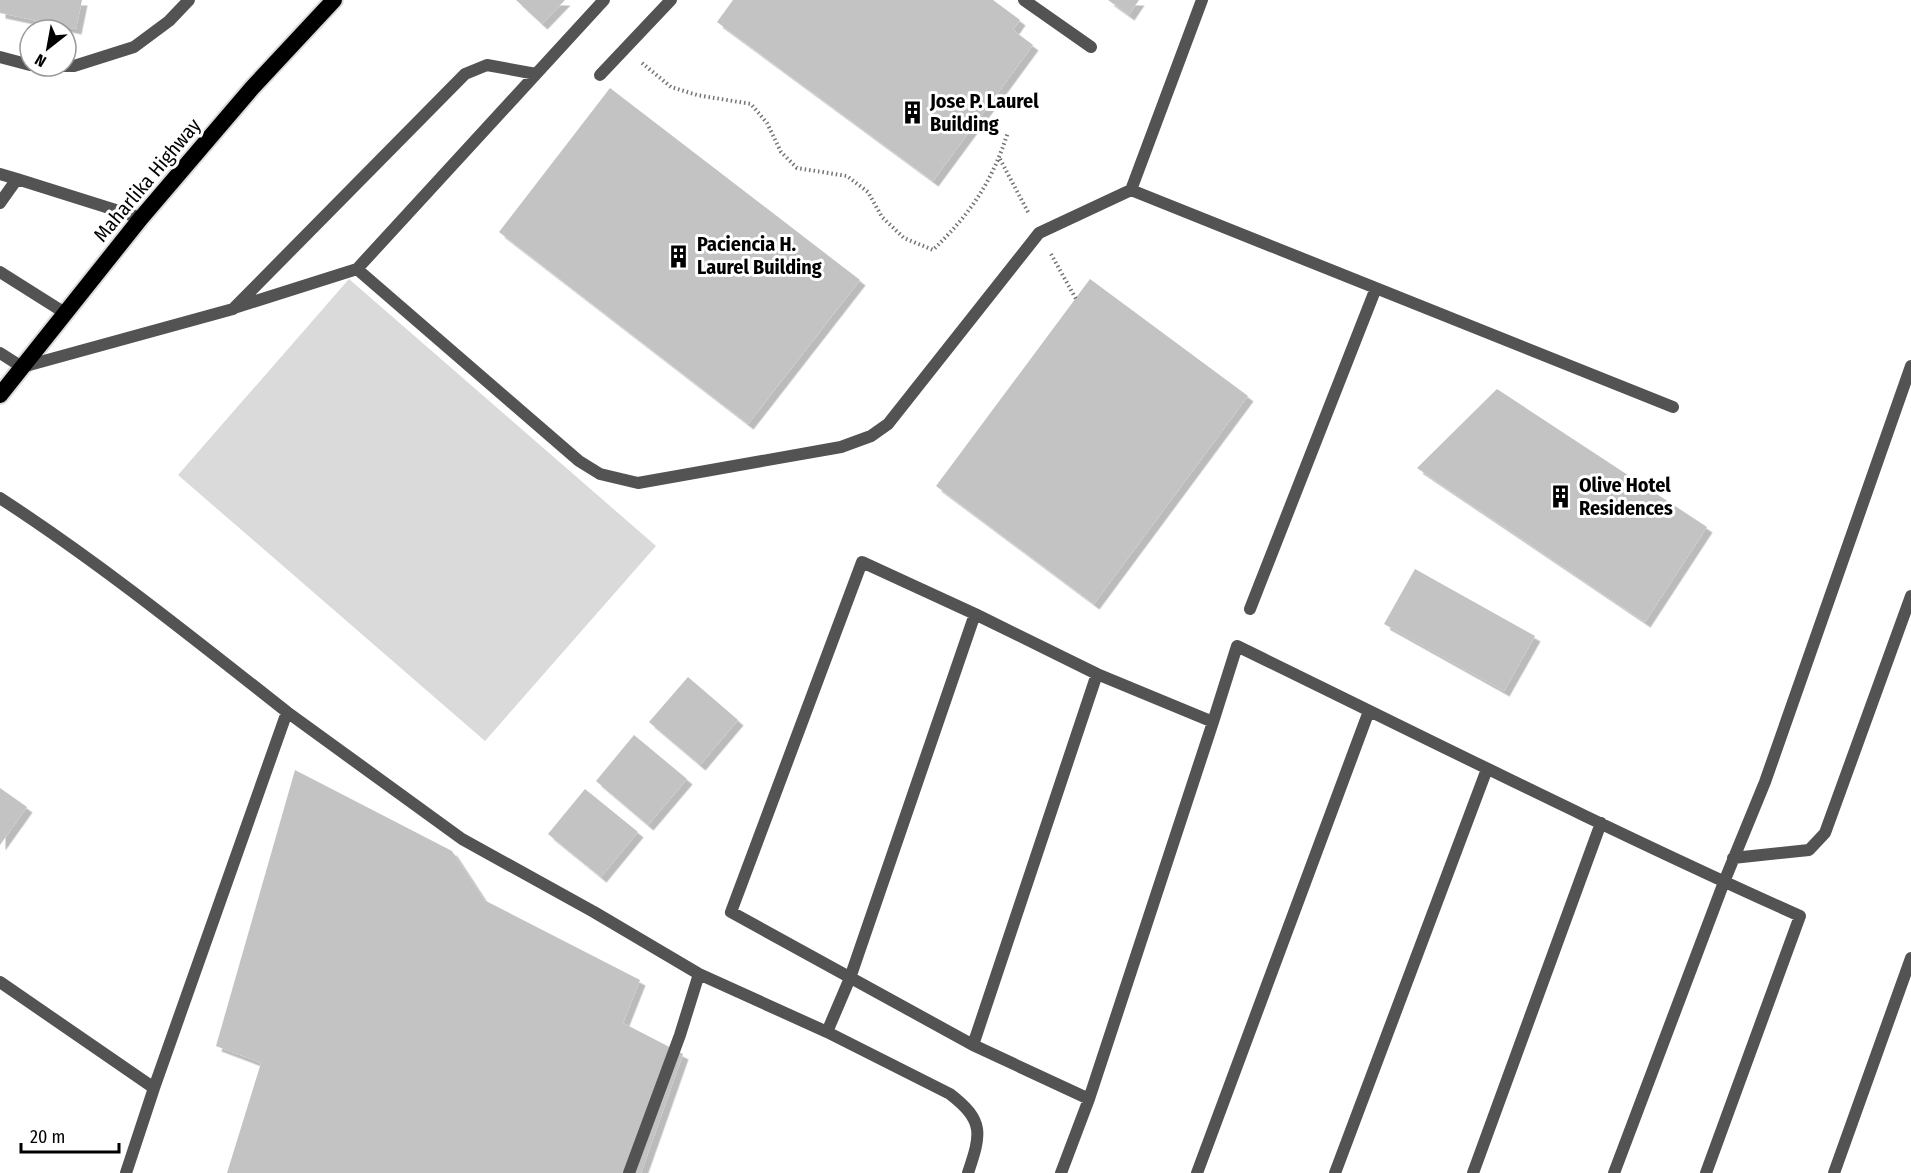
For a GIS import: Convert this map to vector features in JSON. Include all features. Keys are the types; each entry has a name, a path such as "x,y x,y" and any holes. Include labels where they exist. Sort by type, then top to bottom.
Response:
{"highway":[{"name":"Maharlika Highway","path":"0,394 141,218 252,88 334,0"}],"street":[{"path":"78,65 134,47 169,21 189,0"},
{"path":"0,354 22,368 233,309 357,269 604,0"},
{"path":"600,75 671,0"},
{"path":"1024,0 1091,47"},
{"path":"357,269 579,461 600,474 638,483 841,447 871,436 888,424 1039,233 1131,190 1202,0"},
{"path":"0,57 18,61"},
{"path":"233,309 465,74 487,65 536,74"},
{"path":"0,174 141,218"},
{"path":"0,203 17,179"},
{"path":"1131,190 1673,407"},
{"path":"0,272 64,313"},
{"path":"1250,609 1376,288"},
{"path":"1614,1173 1733,858 1765,782 1911,366"},
{"path":"0,498 60,537 287,712 462,839 594,912 699,974 827,1032 950,1094 966,1107 978,1124 977,1146 968,1173"},
{"path":"1089,1099 974,1045 731,912 862,562 1097,674 1213,722"},
{"path":"1733,858 1809,850 1825,833 1911,596"},
{"path":"827,1032 850,978 975,614"},
{"path":"1061,1173 1089,1099 1237,646 1487,769 1800,916 1706,1173"},
{"path":"974,1045 1097,674"},
{"path":"1197,1173 1369,711"},
{"path":"126,1173 287,712"},
{"path":"1335,1173 1487,769"},
{"path":"1473,1173 1601,823"},
{"path":"1834,1173 1911,958"},
{"path":"629,1173 680,1035 699,974"},
{"path":"0,982 154,1088"}],"path":[{"path":"625,49 671,87 697,95 751,104 767,123 781,152 797,168 847,176 868,192 882,217 904,238 933,250 951,233 975,204 999,159 1008,132"}],"shaded area":[{"path":"349,279 656,546 485,741 178,475"}],"building":[{"path":"0,0 82,0 78,19 24,18 0,13"},
{"path":"516,0 565,0 542,24"},
{"name":"Jose P. Laurel Building","path":"733,0 993,0 1020,20 1013,30 1033,45 933,181 717,22"},
{"path":"1108,0 1139,0 1129,15"},
{"name":"Paciencia H. Laurel Building","path":"610,88 860,280 748,424 499,232"},
{"path":"1090,279 1248,396 1094,604 936,486"},
{"name":"Olive Hotel Residences","path":"1497,389 1707,527 1645,622 1417,468"},
{"path":"1415,569 1535,636 1504,691 1384,624"},
{"path":"688,677 738,720 700,765 649,722"},
{"path":"634,735 687,779 648,825 596,781"},
{"path":"295,770 452,851 484,900 640,980 623,1023 683,1054 641,1173 227,1173 261,1063 216,1046"},
{"path":"0,788 27,807 0,845"},
{"path":"585,789 638,832 601,877 548,834"}],"place":[{"name":"Jose P. Laurel Building","path":"912,113"},
{"name":"Paciencia H. Laurel Building","path":"679,256"},
{"name":"Olive Hotel Residences","path":"1561,497"}]}
